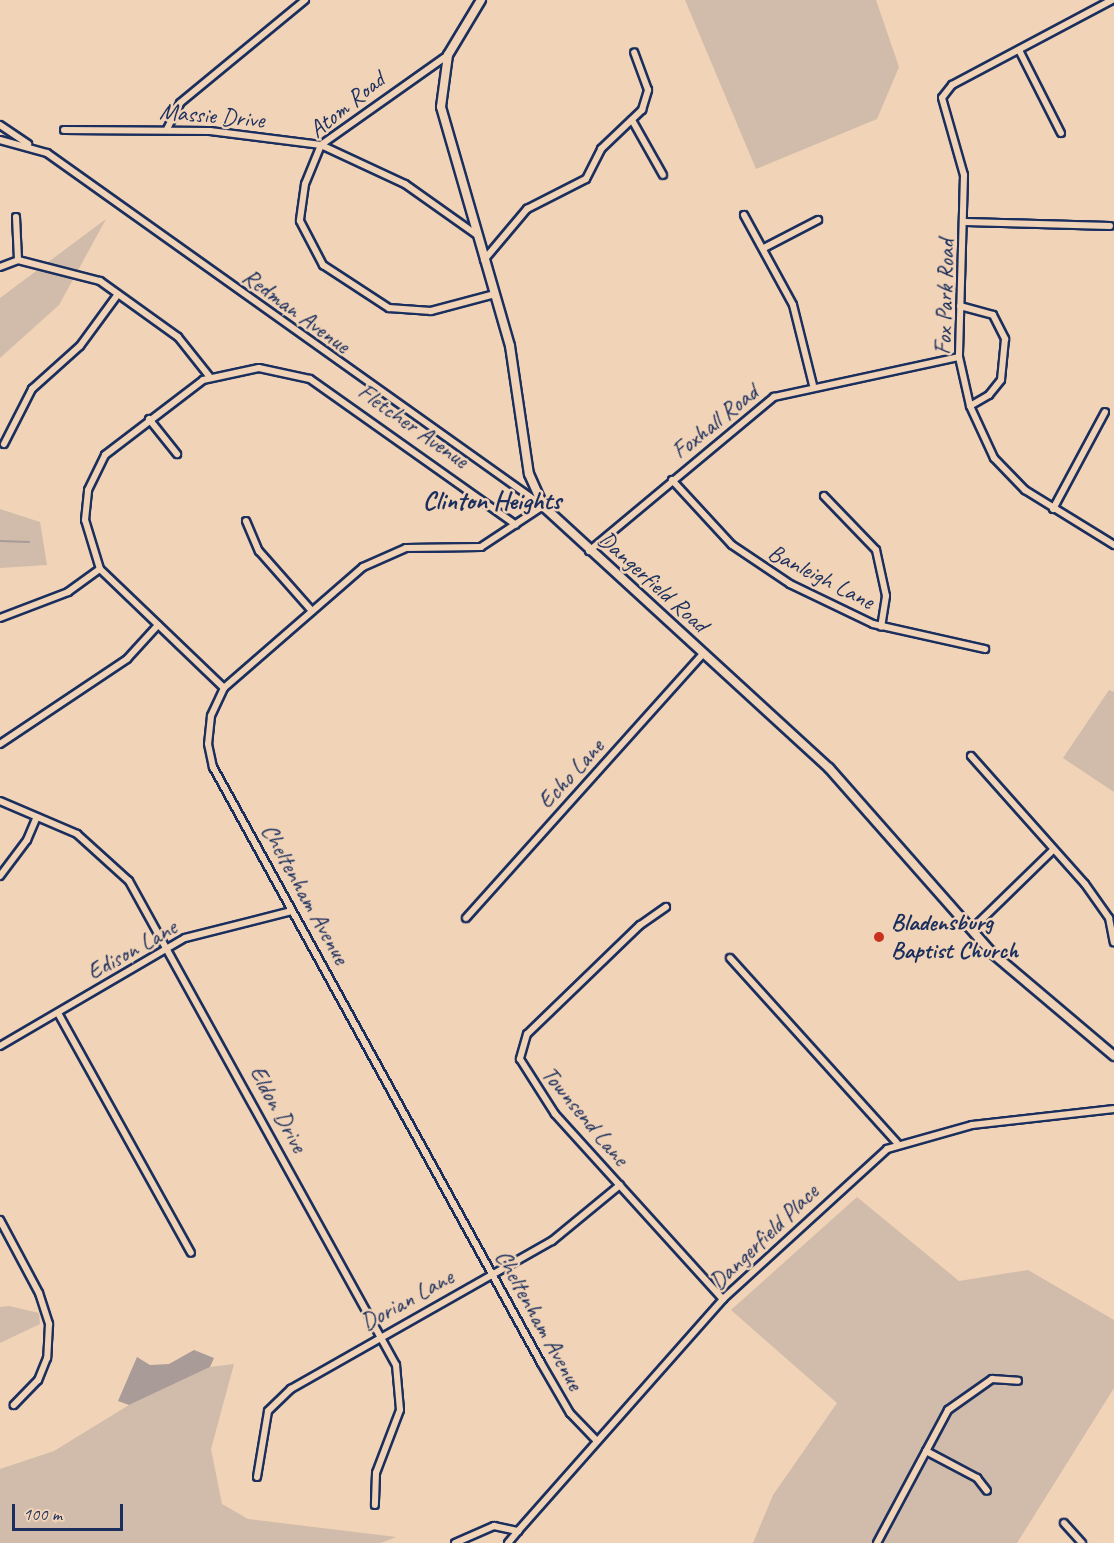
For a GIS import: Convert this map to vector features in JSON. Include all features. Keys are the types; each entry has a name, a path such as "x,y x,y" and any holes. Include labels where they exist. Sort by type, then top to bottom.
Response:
{"street":[{"path":"167,129 180,103 305,0"},
{"name":"Dangerfield Road","path":"481,0 448,55 441,107 515,368 529,474 543,506 589,551 829,768 971,930 1052,1008 1114,1056"},
{"path":"1061,133 1019,50 1112,0"},
{"name":"Fox Park Road","path":"1019,50 943,93 962,159 966,222 959,357 970,406 994,458 1025,490 1114,545"},
{"path":"484,260 527,209 585,178 601,149 632,120 648,96 634,52"},
{"name":"Atom Road","path":"448,55 321,145 305,184 300,221 323,265 397,311 430,311 495,294"},
{"path":"632,120 663,175"},
{"name":"Redman Avenue","path":"0,125 543,506"},
{"name":"Massie Drive","path":"64,130 167,129 321,145 405,184 477,235"},
{"path":"0,140 29,144"},
{"path":"744,215 793,305 813,385"},
{"path":"16,217 18,260"},
{"path":"764,248 818,220"},
{"path":"966,222 1110,226"},
{"path":"0,267 18,260 70,270 118,294 178,337 209,376"},
{"path":"4,444 32,389 80,346 118,294"},
{"path":"960,306 993,315 1005,339 1001,380 989,395 970,406"},
{"name":"Foxhall Road","path":"589,551 764,403 813,385 959,357"},
{"name":"Fletcher Avenue","path":"100,568 87,531 88,490 105,455 148,419 209,376 259,368 310,379 516,525"},
{"path":"1053,509 1105,411"},
{"path":"148,419 177,454"},
{"name":"Banleigh Lane","path":"672,480 756,565 881,627 985,649"},
{"path":"824,496 876,550 886,585 881,627"},
{"name":"Cheltenham Avenue","path":"543,506 516,525 473,549 426,547 387,553 312,611 224,688 211,716 210,758 292,911 564,1402 597,1441"},
{"path":"246,521 259,551 312,611"},
{"path":"0,618 68,592 100,568 224,688"},
{"path":"0,744 127,659 158,625"},
{"name":"Echo Lane","path":"466,918 704,654"},
{"path":"971,756 1109,918 1114,943"},
{"name":"Eldon Drive","path":"0,801 77,834 111,860 168,949 380,1334 396,1365 400,1410 376,1473 375,1506"},
{"path":"0,876 24,846 36,817"},
{"path":"971,930 1052,851"},
{"name":"Townsend Lane","path":"666,907 640,925 527,1034 520,1048 524,1070 547,1105 723,1299"},
{"name":"Edison Lane","path":"0,1046 168,949 200,933 292,911"},
{"path":"730,958 897,1143"},
{"path":"58,1013 191,1253"},
{"name":"Dangerfield Place","path":"508,1543 597,1441 672,1363 723,1299 846,1181 897,1143 994,1121 1114,1109"},
{"name":"Dorian Lane","path":"257,1477 268,1411 291,1389 380,1334 572,1228 620,1185"},
{"path":"0,1220 39,1293 49,1324 47,1358 38,1380 14,1405"},
{"path":"877,1543 948,1410 992,1379 1018,1381"},
{"path":"926,1451 977,1478 987,1491"},
{"path":"1064,1523 1082,1543"},
{"path":"455,1543 494,1526 518,1531"}],"shaded area":[{"path":"685,0 876,0 899,67 877,119 756,169"},
{"path":"106,219 59,305 0,358 0,298"},
{"path":"0,509 40,522 47,565 0,568"},
{"path":"1109,690 1114,692 1114,792 1063,758"},
{"path":"857,1197 959,1281 1028,1270 1114,1320 1114,1388 1017,1543 753,1543 773,1495 837,1403 731,1310"},
{"path":"9,1306 39,1313 40,1324 0,1343 0,1307"},
{"path":"194,1350 214,1358 210,1367 129,1405 118,1401 137,1357 150,1365 169,1364"},
{"path":"234,1364 211,1449 222,1504 248,1519 396,1537 381,1543 0,1543 0,1469 54,1451 129,1405 210,1367"}],"waterway":[{"path":"0,541 29,542"}],"place":[{"name":"Bladensburg Baptist Church","path":"879,937"}],"district":[{"name":"Clinton Heights","path":"492,501"}]}
